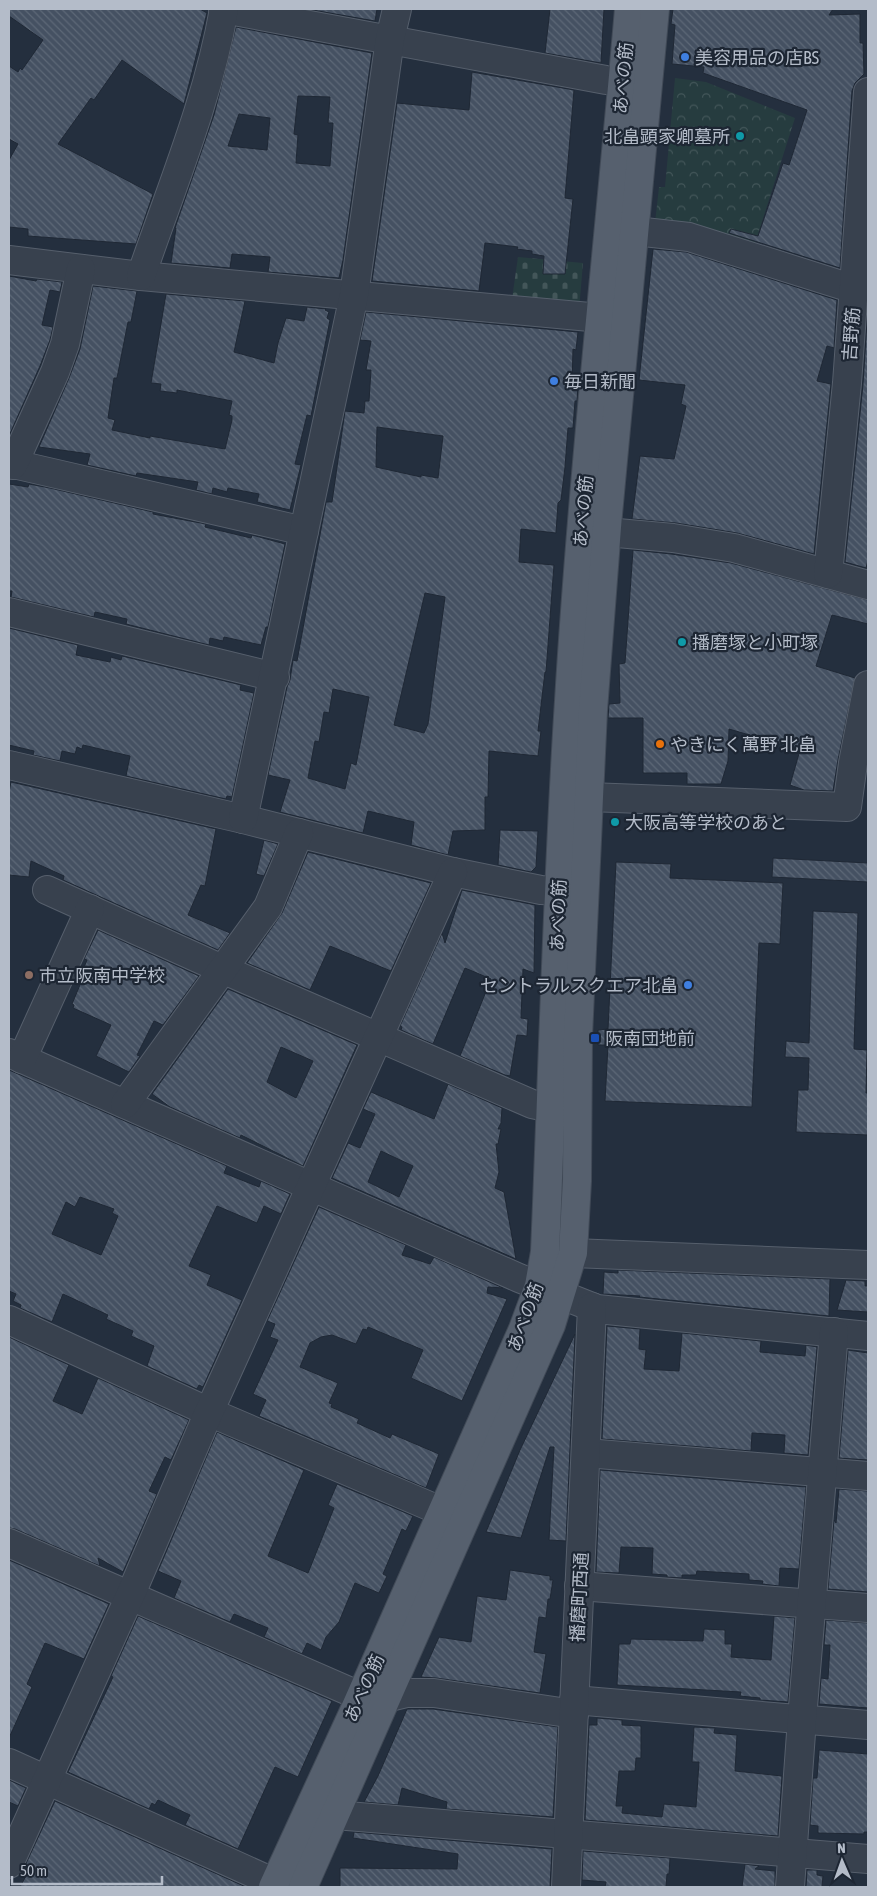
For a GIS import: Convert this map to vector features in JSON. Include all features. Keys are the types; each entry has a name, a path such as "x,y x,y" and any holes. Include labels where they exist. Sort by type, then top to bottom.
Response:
{"main road":[{"name":"あべの筋","path":"274,1885 373,1697 551,1325 550,1290 545,1252 551,1108 572,892 589,797 605,532 635,231 635,85 629,9"},
{"name":"あべの筋","path":"302,1887 335,1815 373,1697 442,1511 523,1329 550,1290 572,1253 577,1181 578,1036 572,892 569,700 605,532 602,318 635,85 655,9"}],"street":[{"path":"140,276 217,50 224,9 635,85"},
{"path":"243,819 354,295 390,39 397,9"},
{"name":"吉野筋","path":"828,574 847,383 868,92"},
{"path":"635,231 689,237 854,289"},
{"path":"9,260 140,276 602,318"},
{"path":"81,269 65,344 55,372 11,464 304,532"},
{"path":"605,532 673,538 734,548 868,585"},
{"path":"9,612 274,677"},
{"path":"589,797 847,807 861,765 868,685"},
{"path":"9,765 243,819 453,872 541,890 572,892"},
{"path":"126,1104 268,907 299,833"},
{"path":"9,1864 130,1596 209,1412 453,872"},
{"path":"47,890 222,969 532,1104 551,1108"},
{"path":"90,909 15,1056 597,1309 868,1336"},
{"path":"572,1253 868,1265"},
{"name":"播磨町西通","path":"566,1887 592,1306"},
{"path":"9,1320 209,1412 442,1511"},
{"path":"790,1887 811,1603 834,1332"},
{"path":"586,1453 868,1476"},
{"path":"9,1543 130,1596 373,1697 407,1693 434,1694 574,1707 802,1719 868,1725"},
{"path":"580,1586 868,1608"},
{"path":"9,1763 274,1885"},
{"path":"335,1815 868,1859"}],"green space":[{"path":"675,78 706,82 795,118 753,250 655,223 659,187 665,187"},
{"path":"518,257 583,263 579,310 511,306"}],"building":[{"path":"9,9 200,9 207,13 184,104 122,60 94,100 91,98 58,144 153,194 136,244 28,236 28,229 9,227 9,160 18,144 9,139 9,66 18,72 20,68 22,70 43,40 9,16"},
{"path":"307,9 377,9 375,21"},
{"path":"550,9 604,9 601,63 545,53"},
{"path":"673,9 833,9 829,15 860,14 860,43 863,43 864,74 855,83 852,91 840,268 729,233 731,229 758,236 783,163 789,165 807,110 703,73 704,67 672,64 675,25 671,24"},
{"path":"236,27 372,53 339,278 268,272 270,257 232,254 230,268 171,263 175,228 214,115","holes":["298,96 330,97 328,123 333,123 330,166 296,163 298,135 294,134","239,114 270,118 267,150 228,146"]},
{"path":"472,72 574,90 565,198 573,199 565,274 543,274 544,256 532,254 532,251 517,249 518,247 485,243 479,291 372,281 397,103 469,110"},
{"path":"653,249 686,252 837,300 834,348 827,346 817,381 831,384 814,554 737,533 676,523 632,519 640,456 674,459 686,406 681,404 685,385 639,380"},
{"path":"9,276 36,281 37,279 62,282 60,292 50,290 42,325 53,327 50,340 9,436"},
{"path":"93,286 137,291 131,322 128,322 117,378 114,378 108,418 115,420 112,430 150,438 150,436 225,449 232,420 232,416 229,415 232,401 177,390 177,393 160,391 161,384 151,383 166,294 245,301 234,352 274,363 286,318 304,321 307,307 326,309 329,312 327,318 330,320 311,416 307,415 295,464 301,465 290,510 257,502 259,494 228,488 227,492 213,488 212,494 196,490 198,482 137,473 136,476 87,465 90,454 39,447 80,349"},
{"path":"868,306 868,560 866,568 845,562 863,384"},
{"path":"366,312 578,332 576,350 573,349 572,386 578,386 577,401 575,401 573,428 568,428 556,533 521,529 519,562 554,565 546,672 538,731 541,731 538,756 489,751 488,797 485,797 485,830 453,831 448,855 411,845 414,822 368,811 363,833 280,812 290,780 268,775 293,660 297,661 326,502 332,502 345,411 364,413 365,401 369,401 371,370 366,370 371,341 360,340","holes":["377,427 443,436 438,478 421,475 421,477 376,467","425,593 445,597 428,724 424,733 394,725","333,689 369,697 356,765 351,763 345,789 308,778 315,741 319,742 324,712 329,713"]},
{"path":"9,484 28,487 29,484 50,488 153,512 153,514 206,524 205,527 251,538 252,535 285,544 268,627 266,627 261,645 224,637 223,641 210,638 209,645 126,624 127,619 95,612 94,617 11,597 12,591 9,591"},
{"path":"633,550 731,563 868,600 868,624 832,615 816,666 855,678 833,791 804,790 790,785 800,750 729,729 728,761 721,784 687,784 687,773 643,773 643,718 608,718 609,704 620,703 619,664 625,663"},
{"path":"9,628 78,645 76,655 110,662 111,657 121,660 122,656 241,685 240,690 254,693 232,797 227,796 226,799 126,776 130,756 83,745 82,749 77,747 75,754 62,751 60,761 33,755 34,751 9,745"},
{"path":"11,782 216,829 205,886 201,885 188,915 230,933 218,950 63,880 64,876 31,861 29,877 9,875 9,792"},
{"path":"500,830 538,831 536,867 531,872 498,865"},
{"path":"264,840 278,844 264,876 256,874"},
{"path":"308,852 431,883 391,971 330,946 310,990 247,963 282,913"},
{"path":"773,858 868,863 868,882 772,877"},
{"path":"616,862 671,864 670,878 783,883 780,944 759,943 752,1107 605,1101 608,1045 598,1045 598,1030 608,1029"},
{"path":"462,890 535,905 534,973 523,969 521,1018 528,1019 527,1036 517,1035 510,1076 460,1056 491,979 465,968 433,1044 401,1030 402,1027 400,1026 442,933 445,943"},
{"path":"813,911 858,913 854,1049 867,1050 866,1093 868,1093 868,1135 796,1132 798,1090 808,1090 809,1058 785,1057 786,1041 809,1043"},
{"path":"98,930 199,976 163,1025 154,1021 137,1055 140,1056 129,1072 96,1056 111,1025 73,1008 74,1005 72,1004 82,980 79,979 87,960 84,959"},
{"path":"228,989 357,1045 303,1166 241,1135 240,1138 170,1107 152,1094","holes":["281,1047 313,1061 296,1098 267,1082"]},
{"path":"9,1070 227,1166 224,1173 259,1187 261,1181 290,1194 281,1214 264,1206 257,1223 217,1206 189,1266 211,1275 207,1285 242,1300 203,1387 199,1385 197,1389 147,1366 154,1346 131,1336 133,1331 106,1319 108,1315 63,1294 52,1322 20,1308 21,1305 13,1301 16,1294 9,1291","holes":["80,1197 114,1209 112,1213 118,1216 101,1255 52,1234 66,1202 75,1207"]},
{"path":"448,1084 502,1108 501,1123 498,1129 501,1129 498,1144 496,1144 499,1172 495,1188 504,1192 516,1259 332,1178 348,1143 360,1148 375,1114 363,1109 371,1092 434,1119","holes":["381,1151 413,1166 399,1197 368,1182"]},
{"path":"319,1207 406,1245 402,1255 430,1264 434,1257 503,1288 488,1287 487,1293 507,1299 462,1401 411,1378 423,1350 368,1327 367,1330 363,1329 356,1344 332,1335 321,1337 310,1343 300,1367 338,1383 329,1403 332,1404 331,1407 359,1419 357,1423 390,1438 392,1434 439,1454 426,1488 259,1416 266,1400 253,1394 278,1340 270,1337 275,1324 267,1321"},
{"path":"618,1270 830,1279 829,1316 640,1296 603,1294 604,1272 618,1273"},
{"path":"846,1280 865,1281 865,1286 868,1286 868,1312 837,1310"},
{"path":"607,1326 640,1329 639,1349 646,1350 644,1369 679,1371 682,1333 761,1341 760,1352 805,1356 806,1345 817,1347 808,1455 784,1453 785,1435 752,1433 751,1451 602,1439"},
{"path":"575,1334 566,1541 549,1540 554,1447 550,1447 521,1538 486,1532 520,1450"},
{"path":"9,1337 69,1365 53,1401 82,1414 98,1378 189,1420 171,1460 165,1457 149,1491 157,1494 123,1572 98,1558 100,1566 9,1528"},
{"path":"848,1350 868,1353 868,1460 839,1458"},
{"path":"217,1432 304,1470 268,1556 308,1573 334,1508 328,1505 337,1484 413,1516 406,1531 402,1529 383,1574 387,1576 379,1593 355,1583 339,1622 326,1637 321,1650 307,1643 302,1654 264,1637 268,1628 234,1614 230,1622 174,1598 181,1581 158,1571"},
{"path":"600,1470 806,1487 799,1569 780,1568 779,1586 762,1584 763,1581 749,1580 749,1574 697,1571 696,1575 682,1575 682,1578 667,1577 667,1575 652,1574 653,1548 621,1547 619,1573 596,1572"},
{"path":"839,1489 868,1491 868,1592 828,1589 834,1520 836,1523"},
{"path":"9,1560 109,1604 84,1659 45,1643 27,1684 32,1687 9,1738"},
{"path":"510,1570 550,1576 550,1580 553,1580 546,1618 539,1617 534,1652 546,1654 540,1693 421,1677 439,1637 471,1642 477,1596 506,1600"},
{"path":"138,1616 332,1701 298,1777 275,1767 238,1849 185,1825 190,1815 158,1800 155,1805 152,1803 149,1809 68,1772 113,1677 111,1676"},
{"path":"774,1616 795,1618 788,1702 740,1696 741,1692 617,1685 619,1644 630,1644 631,1639 703,1641 704,1629 725,1630 725,1644 732,1644 731,1657 771,1660"},
{"path":"826,1620 868,1623 868,1708 819,1704 821,1678 828,1679 830,1645 824,1645"},
{"path":"407,1709 433,1709 558,1727 553,1817 446,1809 447,1802 402,1788 398,1805 364,1802 378,1776"},
{"path":"597,1718 622,1720 622,1725 641,1726 641,1758 636,1758 635,1771 619,1771 616,1806 623,1806 622,1813 662,1817 664,1804 696,1807 699,1762 692,1762 694,1727 715,1728 714,1733 737,1735 735,1771 782,1776 778,1836 585,1820 589,1725 597,1725"},
{"path":"819,1750 868,1754 868,1832 864,1832 864,1834 818,1833 818,1826 810,1825 813,1778 817,1778"},
{"path":"9,1780 26,1788 18,1806 9,1802"},
{"path":"55,1801 246,1887 20,1887 27,1874 22,1872"},
{"path":"354,1832 552,1849 550,1887 340,1887 340,1868 457,1869 458,1854 353,1838"},
{"path":"583,1851 670,1858 666,1887 605,1887 606,1882 582,1880"},
{"path":"745,1864 759,1866 755,1869 775,1871 775,1887 742,1887"},
{"path":"807,1870 817,1870 817,1875 823,1876 822,1887 806,1887"}],"place":[{"name":"美容用品の店BS","path":"685,57"},
{"name":"北畠顕家卿墓所","path":"740,136"},
{"name":"毎日新聞","path":"554,381"},
{"name":"播磨塚と小町塚","path":"682,642"},
{"name":"やきにく萬野 北畠","path":"660,744"},
{"name":"大阪高等学校のあと","path":"615,822"},
{"name":"市立阪南中学校","path":"29,975"},
{"name":"セントラルスクエア北畠","path":"688,985"},
{"name":"阪南団地前","path":"595,1038"}]}
